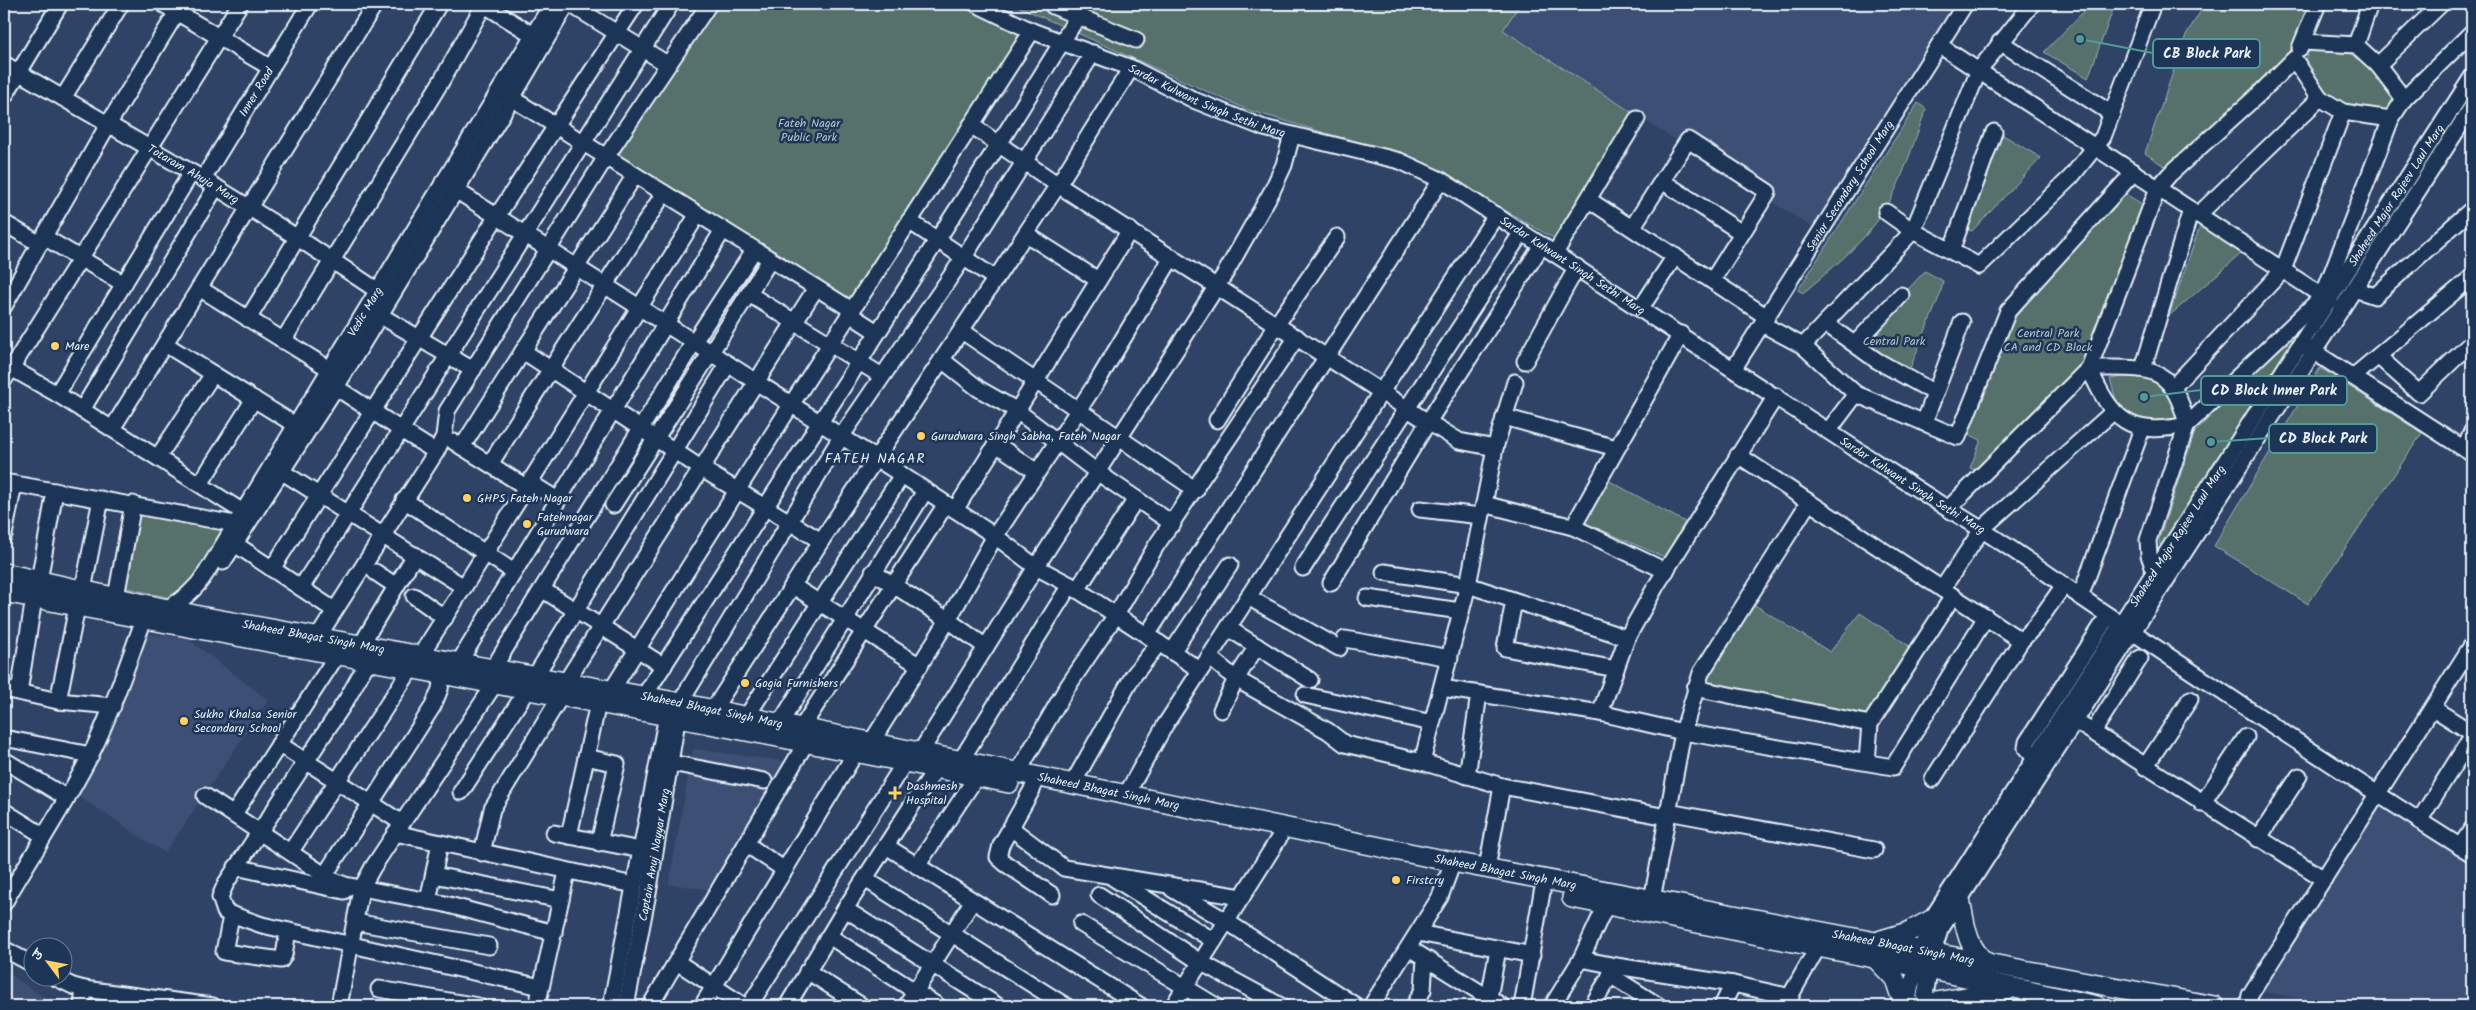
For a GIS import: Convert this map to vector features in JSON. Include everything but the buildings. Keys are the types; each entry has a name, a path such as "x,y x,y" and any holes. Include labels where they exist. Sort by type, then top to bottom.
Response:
{"main road":[{"name":"Shaheed Bhagat Singh Marg","path":"4,573 37,590"},
{"name":"Shaheed Bhagat Singh Marg","path":"4,592 37,590 80,599 144,619 337,655 365,653"},
{"name":"Shaheed Bhagat Singh Marg","path":"80,599 116,597 187,613 318,637 365,653 416,663 458,664 493,678"},
{"name":"Shaheed Bhagat Singh Marg","path":"416,663 442,675 493,678 563,689 804,734 872,741 1073,783 1452,868 1542,892 1818,947 1876,950"},
{"name":"Shaheed Bhagat Singh Marg","path":"605,697 644,696 674,709 713,710 747,716 780,723 804,734 856,752 1278,838 1452,868 1488,868 1652,900 1926,960 2013,988 2097,1006"},
{"path":"1960,899 1970,944 1975,954 1987,963"},
{"path":"1931,920 1876,950 1915,1006 1976,997 2013,988"},
{"name":"Shaheed Bhagat Singh Marg","path":"1926,960 1987,963 2214,1006"}],"street":[{"path":"4,97 17,72 60,4"},
{"path":"63,98 121,4"},
{"path":"163,4 180,8 219,37 271,68"},
{"path":"240,4 7,374 57,394 200,484 243,520"},
{"name":"Inner Road","path":"203,180 310,4"},
{"path":"112,430 199,288 251,208 375,4"},
{"path":"248,319 439,4"},
{"path":"482,4 533,35"},
{"path":"283,341 442,80 482,10 482,4"},
{"name":"Vedic Marg","path":"506,94 533,35 552,4"},
{"path":"568,4 667,64"},
{"name":"Vedic Marg","path":"277,469 297,426 374,311 506,94 568,4"},
{"path":"272,569 497,216 636,4"},
{"path":"301,588 671,4"},
{"path":"318,637 436,452 444,436 447,411 606,157 709,4"},
{"name":"Sardar Kulwant Singh Sethi Marg","path":"976,4 1032,31 1131,68 1196,101 1264,128 1400,161 1441,180 1734,368 1948,509 1983,528 2108,616 2377,795 2466,850"},
{"name":"Senior Secondary School Marg","path":"1734,368 1965,4"},
{"path":"1803,346 1913,230 1979,70 2032,4"},
{"path":"1886,212 1913,230 1979,266 2071,177 2103,137 2153,4"},
{"path":"1948,509 2089,368 2158,188 2294,59 2304,42 2318,4"},
{"path":"2356,45 2370,4"},
{"path":"2378,65 2441,4"},
{"path":"1053,6 1136,40"},
{"path":"4,306 109,123 180,8"},
{"path":"644,696 1000,144 1078,16"},
{"path":"641,850 562,834 605,697 830,343 855,314 909,221 1032,31"},
{"path":"2089,368 2099,390 2114,412 2142,429 2163,430 2187,425 2332,301 2391,119 2404,99 2472,32"},
{"path":"2000,42 2112,114"},
{"path":"2304,42 2356,45 2378,65 2404,99"},
{"path":"1939,45 2332,301"},
{"path":"674,709 840,436 964,257 1094,54"},
{"path":"2294,59 2320,98 2344,112 2391,119"},
{"name":"Totaram Ahuja Marg","path":"4,64 109,123 251,208 378,291"},
{"path":"713,710 821,541 1058,185 1131,68"},
{"name":"Shaheed Major Rajeev Laul Marg","path":"1915,1006 1926,960 1931,920 2035,758 2127,628 2308,348 2332,301 2472,77"},
{"path":"506,94 816,288 878,332"},
{"path":"2143,369 2195,212 2320,98"},
{"name":"Shaheed Major Rajeev Laul Marg","path":"2332,301 2354,289 2472,107"},
{"path":"2174,386 2283,270 2344,112"},
{"path":"1555,253 1637,119"},
{"path":"971,125 1058,185 1428,422 1459,441 1495,448"},
{"path":"1951,251 1994,132"},
{"path":"921,751 1036,566 1217,286 1272,191 1284,165 1292,135"},
{"path":"1632,228 1688,140 1768,192 1712,281"},
{"path":"1589,200 1712,281 1764,321 1803,346 1856,394 1958,437 2008,311 2134,172"},
{"path":"462,447 636,175"},
{"path":"57,394 124,284 203,180"},
{"path":"82,410 203,180"},
{"path":"1073,783 1153,639 1327,358 1441,180"},
{"path":"1662,182 1742,233"},
{"path":"449,186 902,475 995,536 1036,566 1074,587 1200,670"},
{"name":"Vedic Marg","path":"374,311 378,291 449,186"},
{"path":"490,464 664,193"},
{"path":"2354,289 2376,296 2472,209"},
{"path":"291,851 445,618 698,214"},
{"path":"1126,795 1165,725 1200,670 1352,440 1496,216"},
{"path":"909,221 996,279"},
{"path":"4,223 80,258 124,284"},
{"path":"458,664 723,230"},
{"path":"650,1006 746,844 804,734 865,630 894,585 996,444 1130,230"},
{"path":"1303,568 1522,232"},
{"path":"1026,234 1098,280"},
{"path":"1217,420 1277,324 1337,237"},
{"path":"1331,583 1428,422 1542,245"},
{"path":"339,1006 361,889 493,678 543,590 641,428 754,250"},
{"path":"1641,308 1675,256"},
{"path":"872,741 948,620 995,536 1057,444 1076,410 1097,382 1172,257"},
{"path":"613,505 658,438 770,260"},
{"path":"1525,361 1577,267"},
{"path":"2353,377 2472,277"},
{"path":"199,288 283,341 372,411 436,452"},
{"path":"482,853 492,809 601,626 816,288"},
{"path":"749,294 882,376"},
{"path":"1855,344 1901,295"},
{"path":"374,311 473,370"},
{"path":"1924,423 1962,322"},
{"path":"1824,323 1876,360 1935,393"},
{"path":"962,331 1196,490"},
{"path":"1573,527 1681,334"},
{"path":"1018,772 1066,689 1116,615 1156,546 1196,490 1297,337"},
{"path":"2379,357 2420,393 2472,342"},
{"path":"165,344 297,426"},
{"path":"2308,348 2468,451 2472,431"},
{"name":"Shaheed Major Rajeev Laul Marg","path":"1926,960 1940,930 2075,721 2127,628 2154,570 2308,348"},
{"path":"523,351 737,491 821,541"},
{"path":"942,360 979,389 1016,410 1057,444 1173,524"},
{"path":"461,792 728,364"},
{"path":"2089,368 2143,369 2160,375 2174,386 2187,425 2148,540 2149,555 2154,570"},
{"path":"158,457 213,374"},
{"name":"Vedic Marg","path":"187,613 243,520 277,469 330,379"},
{"path":"1422,762 1468,585 1495,448 1515,382"},
{"path":"1829,430 1856,394"},
{"path":"1600,713 1627,638 1666,571 1776,396"},
{"path":"200,484 254,399"},
{"path":"1868,762 1870,724 1983,528 2114,412"},
{"path":"1504,417 1616,448"},
{"path":"2080,597 2142,429"},
{"path":"444,436 527,485 558,500"},
{"path":"996,444 1037,472"},
{"path":"1738,455 2014,636"},
{"path":"277,469 383,534 464,587"},
{"path":"747,716 902,475"},
{"path":"4,535 9,483 243,520"},
{"path":"19,692 55,491"},
{"path":"780,723 925,491"},
{"path":"58,701 101,499"},
{"path":"961,760 1074,587 1136,499"},
{"path":"404,500 514,572"},
{"path":"1652,900 1683,732 1701,672 1810,502"},
{"path":"116,597 133,504"},
{"path":"1420,509 1483,510 1573,527 1666,571"},
{"path":"231,542 334,610"},
{"name":"Vedic Marg","path":"167,608 179,602 199,584 231,542"},
{"path":"415,555 396,586 365,653 307,761 236,867 220,897 225,912 231,916 351,946 541,987"},
{"path":"1172,652 1230,565"},
{"path":"375,572 396,586"},
{"path":"873,572 986,647"},
{"path":"1384,572 1468,585 1627,638"},
{"path":"793,586 920,666"},
{"path":"1933,778 2022,641 2064,586"},
{"path":"543,590 664,666"},
{"path":"414,596 445,618"},
{"path":"1248,597 1342,644 1450,658"},
{"path":"1367,598 1461,611"},
{"path":"1514,601 1505,648 1616,669"},
{"path":"2035,758 2026,748 2027,742 2108,616"},
{"path":"1442,688 1600,713 1683,732 1893,767 1986,617"},
{"path":"4,903 9,883 44,836 90,755 113,706 144,619"},
{"path":"1228,628 1310,680"},
{"path":"2248,1006 2250,995 2472,645"},
{"path":"1221,710 1236,679 1257,646"},
{"path":"234,814 337,655"},
{"path":"1209,657 1236,679 1328,731 1345,744 1422,762 1502,786 1874,850"},
{"path":"2093,732 2140,658"},
{"path":"325,875 433,706 440,689 442,675"},
{"path":"1695,688 1870,724"},
{"path":"4,689 58,701 113,706"},
{"path":"1467,776 1479,694"},
{"path":"1305,695 1432,723"},
{"path":"2145,767 2190,699"},
{"path":"2419,820 2472,735 2433,708"},
{"name":"Captain Anuj Nayyar Marg","path":"626,1006 671,763 674,709"},
{"name":"Captain Anuj Nayyar Marg","path":"611,1006 641,850 674,709"},
{"path":"2075,721 2202,804 2324,879"},
{"path":"4,738 90,755"},
{"path":"2202,804 2246,738"},
{"path":"279,744 372,803 399,828 440,843 634,885"},
{"path":"702,1006 856,752"},
{"path":"586,757 617,764 599,843"},
{"path":"4,760 67,798"},
{"path":"749,1006 905,762"},
{"path":"671,763 764,781"},
{"path":"787,1006 845,909 936,768"},
{"path":"917,866 976,776"},
{"path":"2258,839 2299,776"},
{"path":"1488,868 1502,786"},
{"path":"1033,788 998,852 998,857 1052,895"},
{"path":"205,796 325,875 345,885 428,901 554,933"},
{"path":"4,811 44,836"},
{"path":"1011,828 1064,868 1242,897"},
{"path":"2466,850 2472,830"},
{"path":"1173,1006 1278,838"},
{"path":"428,901 440,843"},
{"path":"746,844 784,870"},
{"path":"886,846 972,902 1141,1006"},
{"path":"236,867 352,893 361,889"},
{"path":"1372,1006 1440,897 1452,868"},
{"path":"537,1006 567,872"},
{"path":"434,875 561,900"},
{"path":"1108,875 1214,941"},
{"path":"866,878 1066,1006"},
{"path":"1164,884 1226,921 1356,1006"},
{"path":"1522,1006 1542,892"},
{"path":"1099,895 1200,962 1281,1006"},
{"path":"906,1006 972,902"},
{"path":"1559,1004 1606,904"},
{"path":"845,909 998,1006"},
{"path":"231,916 224,952 281,960 284,955 288,931"},
{"path":"355,922 490,946"},
{"path":"1081,924 1216,1006"},
{"path":"1418,933 1532,955"},
{"path":"829,936 938,1006"},
{"path":"1581,959 1613,970 1733,984 1788,1002 1818,947"},
{"path":"1409,948 1495,1002 1498,949"},
{"path":"4,949 22,959"},
{"path":"1420,1004 1425,981 1426,958"},
{"path":"677,962 744,1006"},
{"path":"1592,1006 1613,970"},
{"path":"1613,970 1659,1006"},
{"path":"807,971 862,1006"},
{"path":"2072,1001 2074,979"},
{"path":"1722,1006 1733,984"},
{"path":"72,986 84,989 213,1006"},
{"path":"82,1006 84,989"},
{"path":"379,989 478,1006"}],"shaded area":[{"path":"1520,4 1955,4 1812,227 1503,30"},
{"name":"Sukho Khalsa Senior Secondary School","path":"146,633 188,639 268,700 165,853 78,796 106,743"},
{"path":"693,749 806,764 721,891 669,884"},
{"path":"2388,795 2472,849 2472,993 2464,1006 2347,1006 2263,992"},
{"path":"4,970 22,982 22,988 30,988 56,1006 4,1006"}],"green space":[{"name":"Fateh Nagar Public Park","path":"713,4 962,4 1022,35 850,301 618,156"},
{"path":"1013,4 1520,4 1503,30 1641,118 1560,242 1420,161 1248,110"},
{"path":"2091,4 2115,4 2088,78 2044,52"},
{"path":"2205,4 2313,4 2297,41 2285,59 2167,168 2145,153 2186,35"},
{"path":"2321,49 2349,53 2389,79 2395,94 2393,110 2377,113 2361,111 2345,106 2327,94 2304,63 2309,51"},
{"path":"1918,103 1926,109 1902,175 1884,211 1867,234 1846,255 1803,293 1798,290"},
{"path":"1995,130 2041,158 1972,231 1963,228"},
{"name":"Central Park CA and CD Block","path":"2120,191 2149,208 2091,370 1981,473 1970,468 1981,440 1962,431 2004,311"},
{"path":"2201,223 2242,253 2169,316"},
{"name":"Central Park","path":"1925,271 1943,281 1940,295 1908,373 1857,344"},
{"path":"2289,336 2293,344 2161,550 2159,539 2195,432"},
{"path":"2320,368 2422,433 2308,604 2214,546"},
{"path":"2144,373 2169,388 2178,418 2159,424 2144,424 2118,407 2110,379"},
{"path":"1606,479 1685,522 1664,557 1583,522"},
{"path":"138,512 238,525 216,577 199,576 183,601 123,587"},
{"path":"1753,604 1830,652 1860,613 1914,649 1871,722 1706,686 1713,665"}],"place":[{"name":"CB Block Park","path":"2080,39"},
{"name":"Mare","path":"55,346"},
{"name":"CD Block Inner Park","path":"2144,397"},
{"name":"Gurudwara Singh Sabha, Fateh Nagar","path":"921,436"},
{"name":"CD Block Park","path":"2211,442"},
{"name":"GHPS Fateh Nagar","path":"467,498"},
{"name":"Fatehnagar Gurudwara","path":"527,524"},
{"name":"Gogia Furnishers","path":"745,683"},
{"name":"Sukho Khalsa Senior Secondary School","path":"184,721"},
{"name":"Dashmesh Hospital","path":"895,793"},
{"name":"Firstcry","path":"1396,880"}],"district":[{"name":"FATEH NAGAR","path":"875,459"}]}
